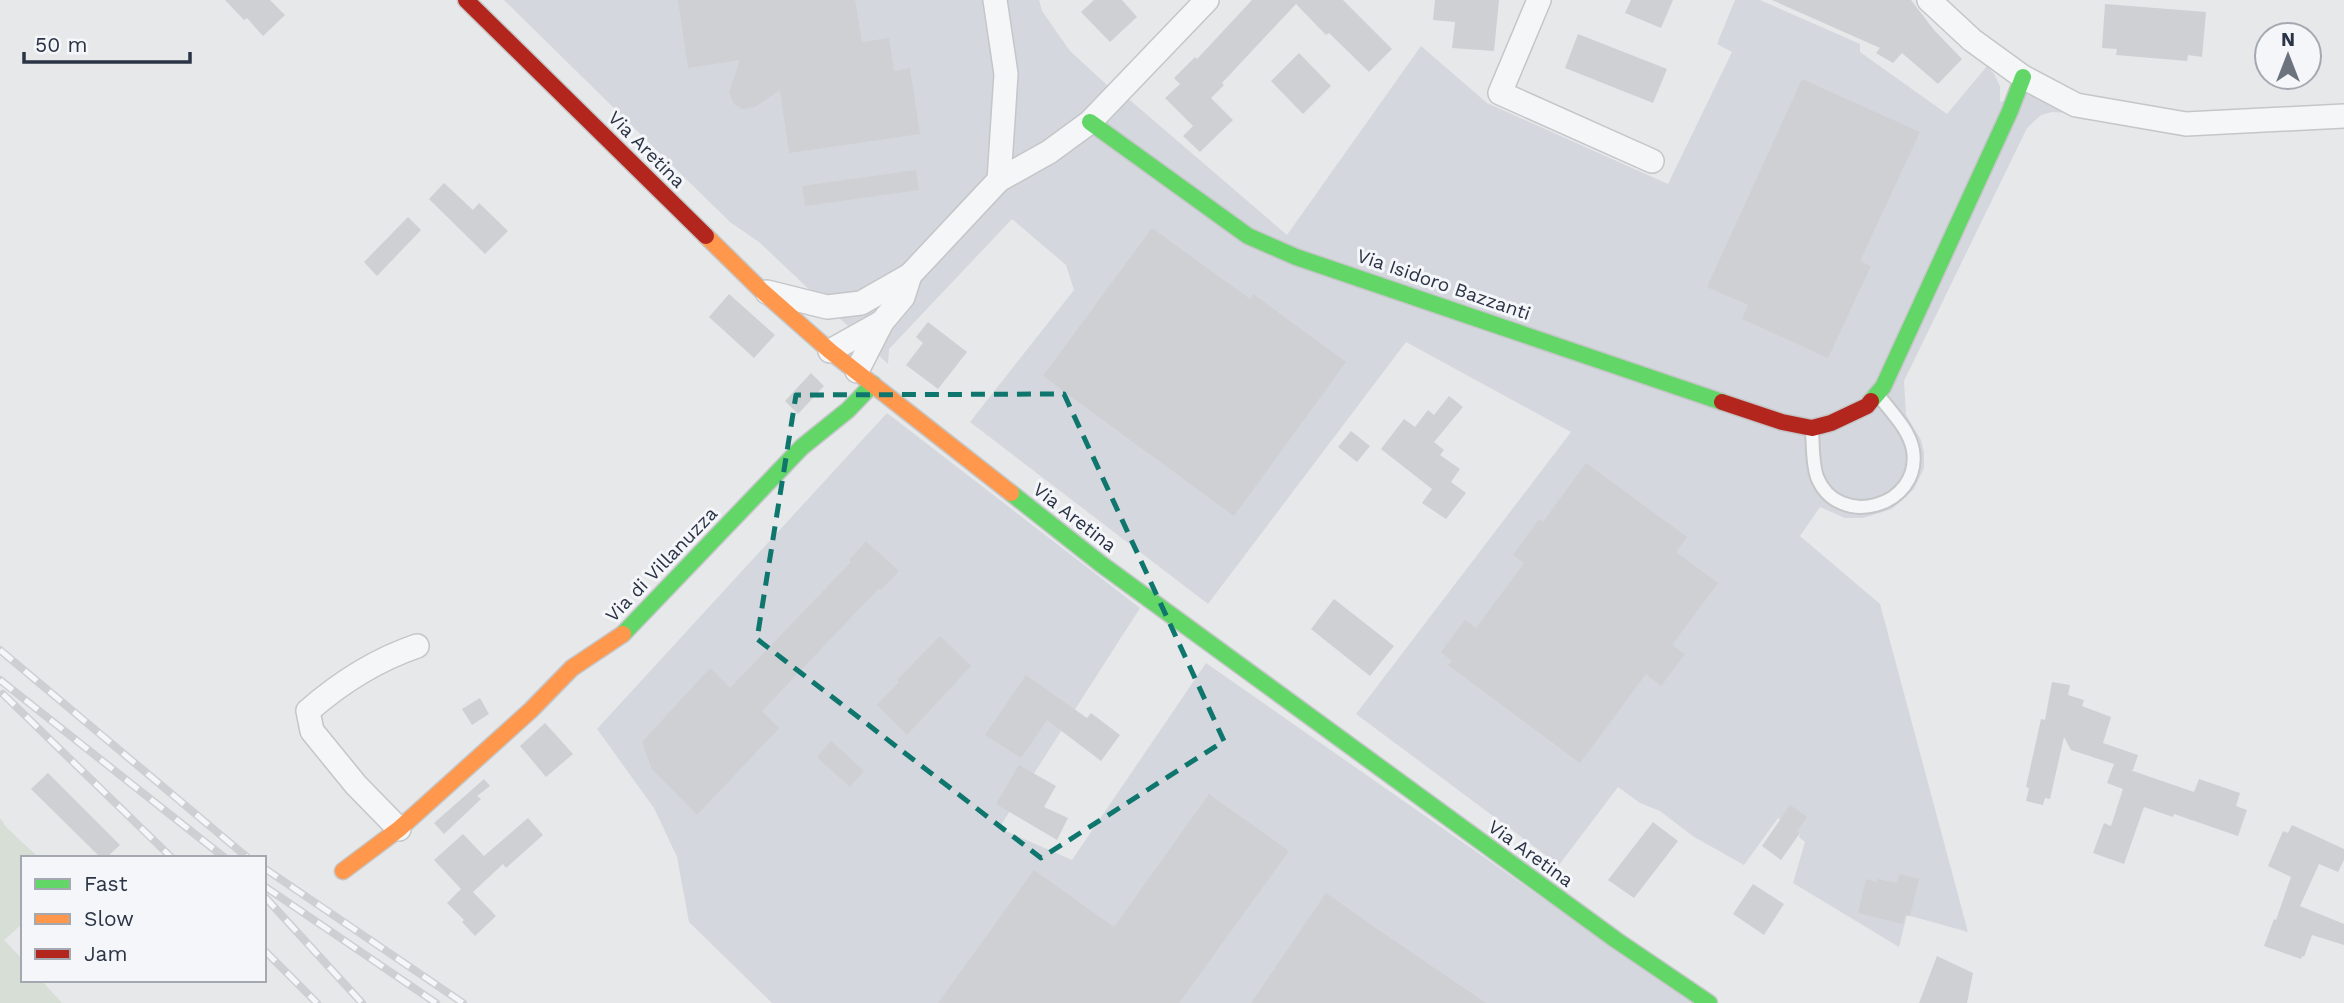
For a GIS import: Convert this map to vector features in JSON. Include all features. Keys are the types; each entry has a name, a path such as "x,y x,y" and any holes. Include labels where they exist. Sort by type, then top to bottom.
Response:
{"street":[{"name":"Via Aretina","path":"466,0 761,290 830,351 1101,564 1616,940 1710,1003"},
{"path":"995,0 1006,74 999,180"},
{"path":"761,290 827,307 861,303 910,275 999,180 1049,152 1090,122 1207,0"},
{"path":"1539,0 1500,93 1652,161"},
{"path":"1928,0 1972,40 2023,77 2076,105 2186,124 2344,116"},
{"path":"1812,428 1831,423 1867,406 1883,387 2010,111 2023,77"},
{"name":"Via Isidoro Bazzanti","path":"1090,122 1248,236 1296,257 1782,422 1812,428"},
{"path":"830,351 882,322 903,297 910,275"},
{"path":"830,351 861,303"},
{"path":"865,377 882,322"},
{"name":"Via di Villanuzza","path":"343,871 399,829 531,710 572,668 618,639 802,447 848,410 865,377"},
{"path":"399,829 356,785 312,731 308,711 334,687 387,657 417,646"}],"lane":[{"path":"1812,428 1814,464 1823,488 1844,504 1856,507 1882,504 1903,489 1909,478 1913,452 1903,428 1878,393"}],"highlighted area":[{"path":"1064,394 1224,741 1041,858 757,639 796,395"}],"shaded area":[{"path":"504,0 1039,0 1042,11 1070,51 1287,235 1421,46 1487,103 1668,184 1732,52 1717,44 1735,0 1760,0 1860,44 1860,52 1947,114 1987,66 2000,86 2000,102 2029,93 2087,114 2052,112 2041,115 2027,128 1904,381 1906,415 1921,440 1924,452 1924,468 1914,489 1892,509 1863,518 1845,518 1820,507 1800,536 1880,604 1968,932 1907,915 1899,947 1793,883 1805,842 1799,837 1800,833 1778,818 1744,865 1694,837 1660,811 1640,803 1618,787 1559,865 1356,714 1571,432 1406,342 1208,604 970,422 1074,290 1066,265 1012,219 889,349 888,364 759,242 730,222"},
{"path":"887,413 1140,608 999,828 1072,860 1206,663 1693,1003 772,1003 689,922 677,857 654,808 597,729"},
{"path":"0,818 37,856 21,856 21,925 4,940 21,958 21,982 43,982 62,1003 0,1003"}],"building":[{"path":"225,0 270,0 285,15 263,36"},
{"path":"678,0 855,0 862,42 889,38 894,71 910,68 920,134 789,153 780,90 755,107 742,109 734,104 729,92 740,60 688,68"},
{"path":"1094,0 1122,0 1137,17 1110,42 1081,12"},
{"path":"1252,0 1343,0 1392,49 1369,72 1329,33 1326,35 1296,4 1211,98 1233,120 1200,152 1183,136 1193,126 1165,98 1180,84 1174,78 1195,57 1197,59"},
{"path":"1435,0 1499,0 1494,51 1452,48 1455,22 1433,20"},
{"path":"1631,0 1673,0 1661,28 1625,13"},
{"path":"1772,0 1911,0 1934,30 1962,59 1938,84 1902,53 1893,63 1876,53 1880,48"},
{"path":"2105,4 2206,12 2202,57 2188,55 2187,61 2116,55 2117,49 2102,48"},
{"path":"1578,34 1667,69 1653,103 1565,68"},
{"path":"1299,53 1331,86 1303,114 1271,81"},
{"path":"1802,79 1920,132 1860,261 1871,266 1828,358 1742,319 1748,305 1707,287"},
{"path":"916,170 919,190 805,206 802,186"},
{"path":"444,183 473,210 479,203 508,231 485,254 429,199"},
{"path":"408,217 421,230 377,276 364,262"},
{"path":"1152,228 1250,299 1253,294 1346,362 1234,516 1043,376"},
{"path":"729,294 775,335 754,358 709,317"},
{"path":"928,322 967,352 938,389 906,365 923,343 916,337"},
{"path":"811,373 824,386 798,414 785,401"},
{"path":"1449,396 1463,407 1434,442 1444,450 1440,455 1460,469 1451,482 1466,493 1446,519 1422,503 1432,489 1381,449 1404,419 1415,427 1428,410 1434,415"},
{"path":"1351,431 1370,446 1357,462 1338,447"},
{"path":"1586,463 1687,537 1676,552 1718,583 1672,645 1685,654 1661,686 1646,674 1580,763 1448,665 1452,661 1441,652 1465,620 1476,628 1524,563 1513,555 1539,519 1543,522"},
{"path":"866,541 899,571 881,590 879,588 762,711 779,728 697,815 652,769 642,742 710,668 730,688 851,562 849,560"},
{"path":"1334,599 1394,646 1370,676 1311,629"},
{"path":"940,636 971,666 907,735 877,705"},
{"path":"1026,675 1087,718 1091,713 1120,735 1101,761 1047,720 1021,758 985,735"},
{"path":"2052,682 2070,685 2068,695 2084,700 2082,706 2111,717 2103,743 2138,755 2133,770 2130,770 2194,792 2199,779 2240,793 2236,806 2247,810 2238,836 2174,814 2173,817 2144,807 2124,864 2093,853 2104,823 2111,826 2123,789 2107,783 2114,764 2071,750 2064,737 2050,799 2045,798 2043,805 2026,801 2029,788 2026,787 2041,719 2045,720"},
{"path":"480,698 489,714 472,725 462,709"},
{"path":"545,723 573,754 546,777 520,746"},
{"path":"831,741 864,771 850,787 817,757"},
{"path":"1019,765 1056,786 1044,807 1068,818 1057,840 996,804"},
{"path":"48,773 120,845 108,856 99,856 31,789"},
{"path":"484,779 490,786 477,796 481,799 444,834 434,823"},
{"path":"1209,794 1289,851 1179,1003 938,1003 1034,870 1114,927"},
{"path":"1790,805 1807,817 1797,831 1800,833 1781,860 1762,846"},
{"path":"528,818 543,835 506,868 503,864 473,892 496,916 475,936 447,903 461,889 434,860 463,834 484,856"},
{"path":"1653,822 1678,841 1634,898 1608,880"},
{"path":"2292,825 2344,849 2344,860 2338,872 2319,864 2300,906 2344,924 2344,945 2312,935 2301,959 2264,946 2291,877 2268,866 2283,831 2288,833"},
{"path":"1899,874 1919,879 1910,916 1905,915 1903,924 1858,913 1866,879 1897,883"},
{"path":"1753,884 1784,904 1764,935 1733,914"},
{"path":"1326,893 1380,931 1486,1003 1251,1003"},
{"path":"1937,956 1973,973 1967,1003 1919,1003"}],"railway":[{"path":"0,650 246,856"},
{"path":"0,680 222,856"},
{"path":"3,694 170,856"},
{"path":"266,869 463,1003"},
{"path":"266,887 436,1003"},
{"path":"266,898 362,1003"},
{"path":"266,952 317,1003"}],"traffic: fast":[{"path":"1871,401 1883,387 2010,111 2023,77"},
{"path":"1090,122 1248,236 1296,257 1722,402"},
{"path":"623,634 802,447 848,410 873,384"},
{"path":"1011,493 1101,564 1616,940 1709,1003"}],"traffic: slow":[{"path":"706,236 761,290 830,351 1011,493"},
{"path":"343,871 399,829 531,710 572,668 623,634"}],"traffic: jam":[{"path":"466,0 706,236"},
{"path":"1722,402 1782,422 1812,428 1831,423 1867,406 1871,401"}]}
